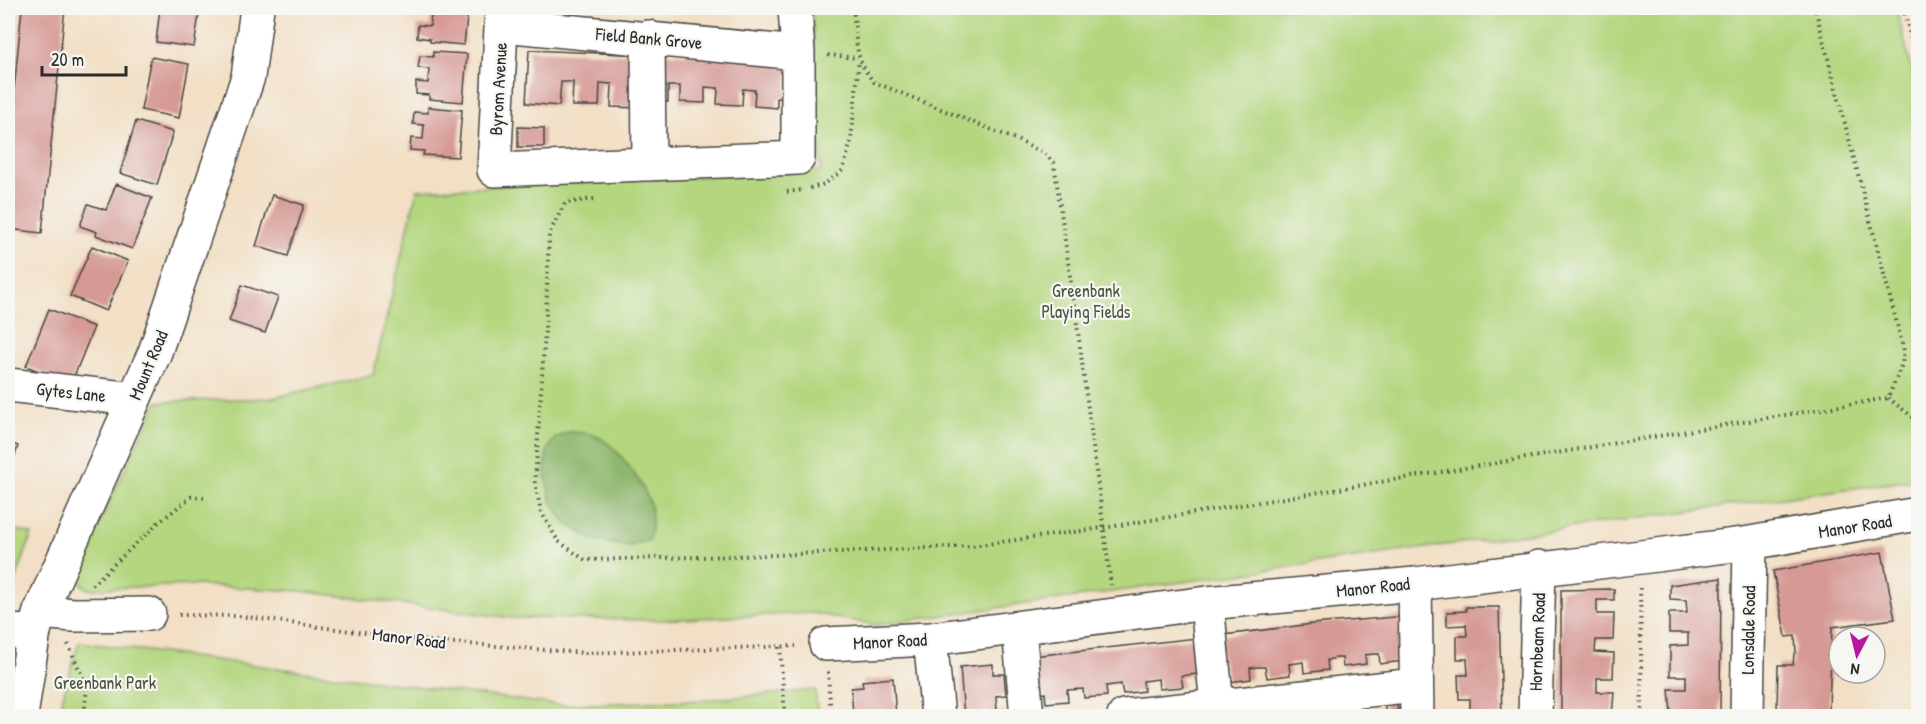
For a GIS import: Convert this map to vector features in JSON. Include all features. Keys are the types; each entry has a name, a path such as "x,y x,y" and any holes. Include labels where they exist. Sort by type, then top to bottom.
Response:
{"street":[{"name":"Mount Road","path":"21,717 27,625 155,352 248,78 257,8"},
{"path":"648,38 649,164 798,158 812,54 795,8"},
{"name":"Field Bank Grove","path":"501,16 648,38 812,54"},
{"name":"Byrom Avenue","path":"501,16 494,170 649,164"},
{"name":"Gytes Lane","path":"8,385 134,399"},
{"name":"Manor Road","path":"826,644 930,639 1208,603 1415,584 1539,567 1750,543 1918,514"},
{"name":"Lonsdale Road","path":"1747,717 1750,543"},
{"name":"Hornbeam Road","path":"1535,717 1539,567"},
{"path":"1415,584 1417,717"},
{"path":"1208,603 1218,711"},
{"path":"27,625 74,615 149,614"},
{"path":"1019,629 1027,717"},
{"path":"930,639 938,717"},
{"path":"1124,717 1218,711 1416,685"}],"path":[{"path":"786,192 798,192 825,184 843,170 851,141 859,59 853,8"},
{"path":"1815,8 1904,351 1902,364 1888,398"},
{"path":"1903,8 1918,65"},
{"path":"812,54 859,59"},
{"path":"859,59 863,70 874,82 1017,140 1044,153 1054,163 1115,614"},
{"path":"597,199 565,203 549,234 535,482 541,512 558,541 585,560 775,555 972,546 1103,528 1888,398 1918,421"},
{"path":"87,589 191,497 208,498"},
{"path":"1641,557 1642,717"},
{"name":"Manor Road","path":"182,615 239,615 417,640 586,653 780,646 785,717"},
{"path":"68,643 87,687 84,717"},
{"path":"826,644 831,717"}],"green space":[{"name":"Greenbank Playing Fields","path":"812,8 1896,8 1918,94 1918,479 875,625 813,613 660,620 513,618 300,591 195,585 87,589 77,580 86,551 157,402 271,398 373,375 417,190 821,171"},
{"path":"569,432 587,433 601,439 618,453 632,471 650,503 652,519 649,540 631,546 594,541 566,523 551,500 545,473 547,450 555,438"},
{"path":"8,528 32,534 8,602"},
{"name":"Greenbank Park","path":"79,642 558,705 703,700 815,690 818,716 57,716"}],"building":[{"path":"22,8 65,8 42,233 8,229 8,153"},
{"path":"160,8 200,8 194,47 156,42"},
{"path":"420,8 468,8 464,45 430,42 430,39 417,37 418,25 430,26 431,13 420,11"},
{"path":"529,50 646,55 638,108 611,107 612,84 600,83 599,106 572,106 573,82 561,82 559,106 526,103"},
{"path":"433,52 467,54 463,102 429,99 429,95 416,94 416,82 428,83 429,69 418,68 420,56 433,57"},
{"path":"660,53 788,59 786,99 777,98 777,108 754,106 755,90 743,89 742,105 717,104 718,88 705,87 705,103 680,102 680,86 668,86 668,102 657,101"},
{"path":"151,57 189,64 179,118 141,110"},
{"path":"428,107 462,110 458,157 423,155 424,151 410,150 411,138 423,139 424,125 413,124 414,112 428,113"},
{"path":"136,121 173,132 157,185 120,173"},
{"path":"518,127 544,128 544,147 518,147"},
{"path":"116,184 152,198 132,249 80,226 88,204 106,210"},
{"path":"272,195 304,205 288,256 256,246"},
{"path":"92,246 128,261 106,311 70,296"},
{"path":"242,285 278,297 265,333 229,321"},
{"path":"49,309 94,327 71,384 26,366"},
{"path":"8,443 18,446 8,477"},
{"path":"1882,552 1895,619 1848,625 1827,625 1829,710 1777,711 1778,665 1793,665 1796,652 1795,636 1786,637 1773,571"},
{"path":"1721,578 1720,716 1671,714 1669,689 1686,689 1686,676 1670,676 1670,646 1688,645 1688,633 1669,633 1669,613 1687,613 1686,600 1670,599 1670,585"},
{"path":"1614,589 1614,600 1597,600 1597,614 1614,614 1613,640 1596,640 1595,652 1614,653 1613,678 1597,678 1597,692 1614,692 1612,716 1561,716 1561,590"},
{"path":"1466,607 1499,607 1502,716 1453,716 1453,713 1470,713 1470,699 1459,699 1458,675 1468,675 1467,659 1457,659 1457,636 1467,636 1466,625 1447,626 1447,612 1466,611"},
{"path":"1407,616 1403,661 1380,664 1379,654 1374,654 1365,655 1366,664 1343,667 1342,658 1336,658 1327,660 1328,670 1304,673 1303,662 1289,664 1290,675 1267,678 1265,667 1258,667 1250,668 1251,679 1229,682 1216,636 1312,624"},
{"path":"1206,637 1212,684 1198,686 1197,674 1181,676 1183,687 1159,689 1158,679 1143,681 1144,691 1123,694 1121,684 1106,686 1107,696 1084,698 1083,689 1067,690 1068,701 1046,703 1045,693 1037,694 1033,656"},
{"path":"993,664 993,674 1004,674 1006,695 996,696 997,712 1008,711 1008,716 964,716 960,667"},
{"path":"893,678 896,716 853,714 851,688 863,687 862,681"},
{"path":"1397,703 1398,716 1373,716 1372,712 1385,711 1385,704"},
{"path":"1918,710 1918,716 1896,716 1895,712"},
{"path":"1894,713 1894,716 1874,716 1874,715"}]}
